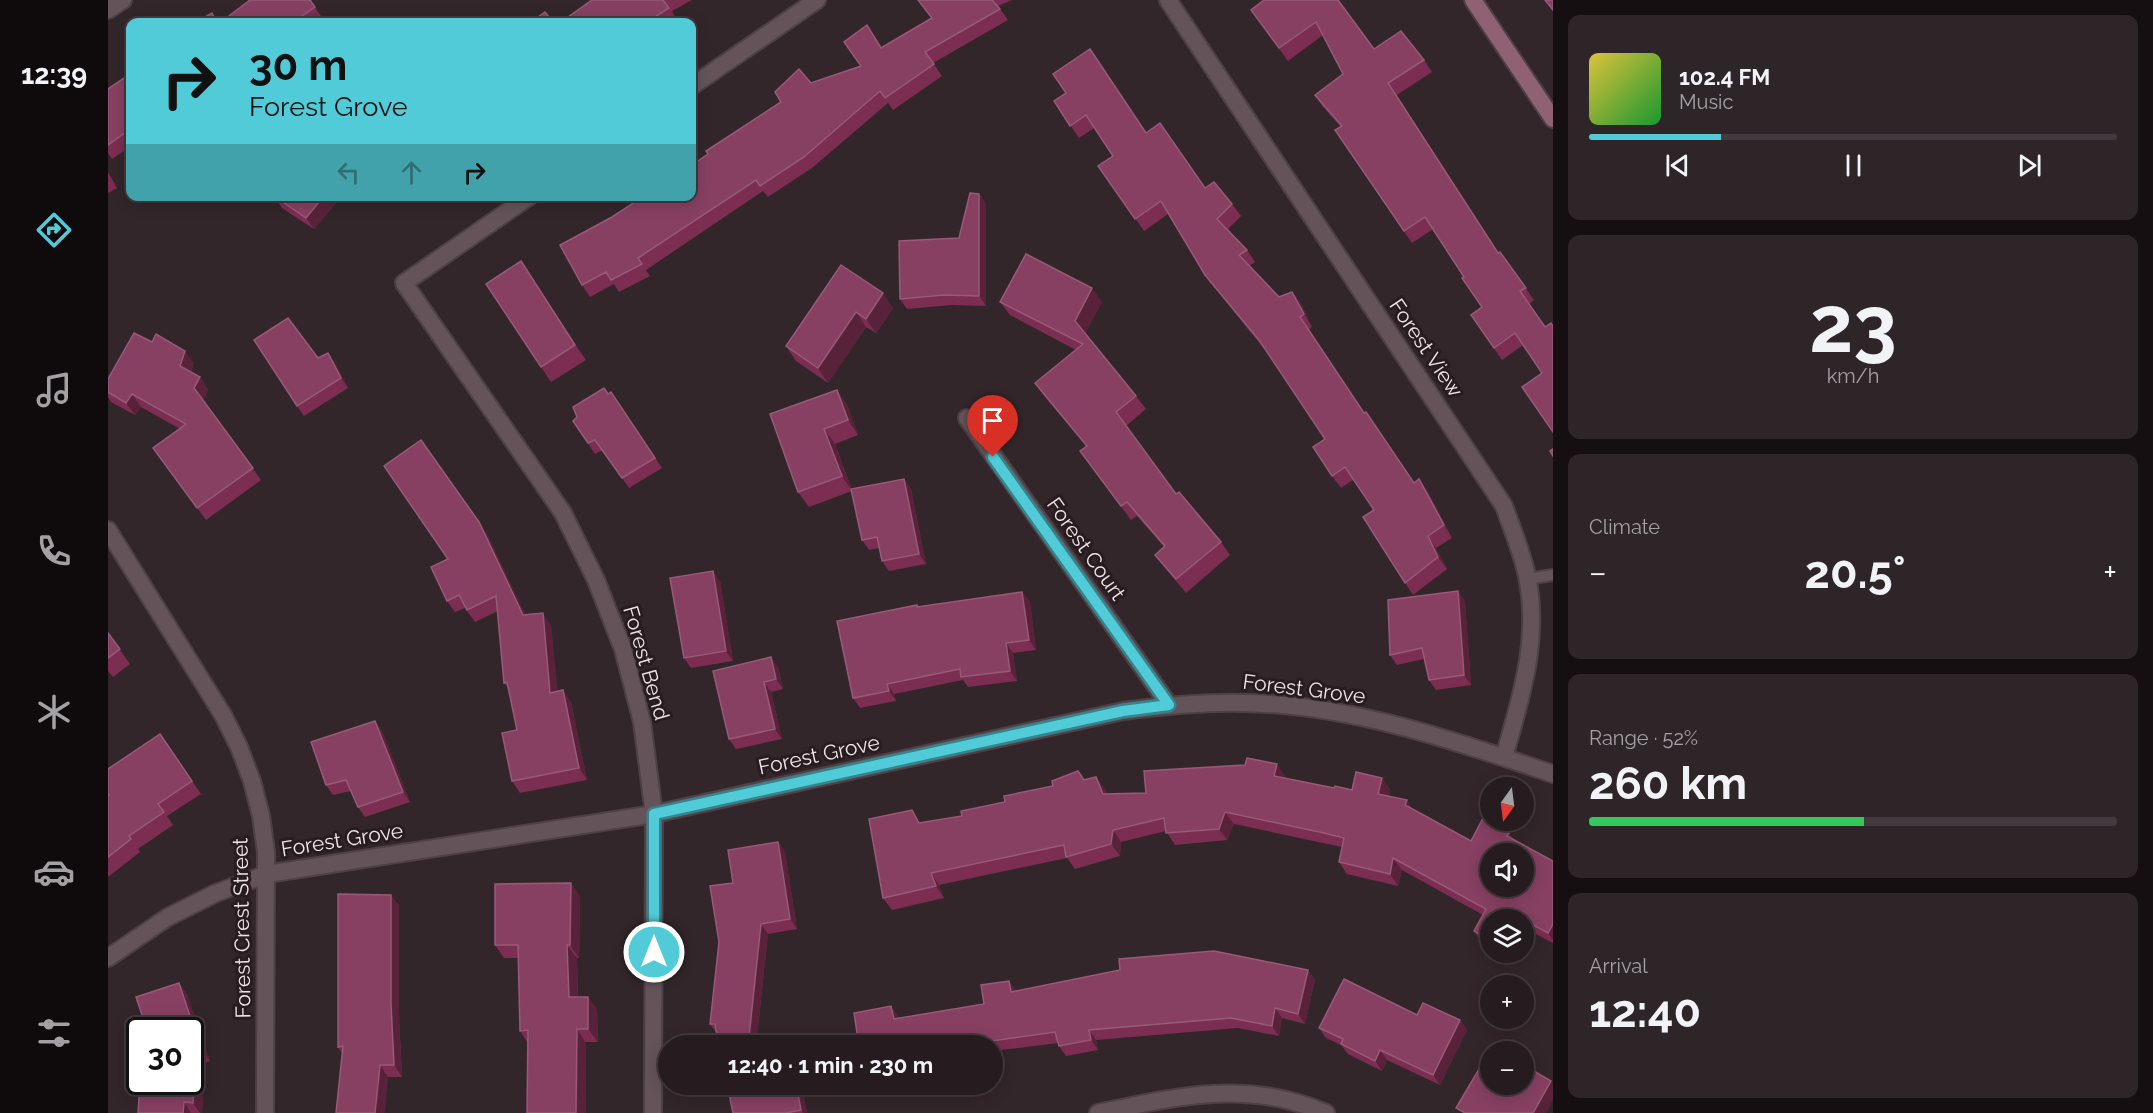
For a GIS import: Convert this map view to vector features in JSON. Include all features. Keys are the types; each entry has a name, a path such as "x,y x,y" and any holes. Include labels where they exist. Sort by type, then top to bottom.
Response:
{"main road":[{"path":"1473,0 1553,119"}],"street":[{"path":"108,10 123,0"},
{"path":"696,83 817,0"},
{"name":"Forest View","path":"1168,0 1504,506 1523,560 1531,616 1527,673 1504,758"},
{"name":"Forest Bend","path":"523,201 404,283 563,513 596,580 623,650 642,722 654,814 653,1113"},
{"name":"Forest Court","path":"966,418 1169,705"},
{"name":"Forest Crest Street","path":"108,530 223,715 252,781 261,816 267,874 265,1113"},
{"name":"Forest Grove","path":"108,958 168,917 216,893 267,874 654,814 1123,711 1169,705 1243,702 1313,708 1381,721 1553,774"},
{"path":"1098,1113 1173,1097 1228,1092 1282,1098 1326,1113"}],"lane":[{"path":"1527,579 1553,575"}],"building":[{"path":"250,0 310,0 315,7 299,18 226,18"},
{"path":"592,0 663,0 669,8 653,18 567,18"},
{"path":"918,0 992,0 1000,9 925,52 934,64 885,98 880,91 804,157 760,186 756,180 638,258 642,264 611,280 606,272 582,285 560,245 636,201 696,201 696,162 708,154 706,151 781,102 775,92 799,69 811,83 861,66 844,42 867,25 881,48 932,18"},
{"path":"1264,0 1338,0 1374,49 1401,31 1424,60 1388,83 1498,253 1500,252 1526,288 1520,291 1545,327 1551,323 1553,326 1553,432 1522,387 1542,373 1515,333 1494,348 1471,315 1482,307 1425,217 1404,231 1335,130 1342,126 1315,95 1343,74 1316,22 1279,48 1251,10"},
{"path":"1545,0 1553,0 1553,10"},
{"path":"545,12 550,18 537,18"},
{"path":"212,13 215,18 203,18"},
{"path":"1090,49 1146,133 1160,123 1205,188 1214,182 1232,204 1217,219 1247,250 1239,255 1279,297 1292,292 1304,314 1300,317 1364,413 1366,412 1414,483 1419,479 1444,525 1428,536 1438,557 1405,583 1363,517 1374,510 1345,467 1332,476 1313,447 1325,439 1259,340 1205,275 1161,201 1135,219 1098,166 1113,156 1086,115 1070,126 1054,101 1066,93 1053,74"},
{"path":"126,77 126,132 108,145 108,89"},
{"path":"970,193 979,194 979,296 944,295 900,299 899,241 959,238"},
{"path":"281,201 320,201 306,218"},
{"path":"1026,254 1092,288 1075,321 1136,396 1116,412 1176,494 1179,492 1221,542 1176,579 1155,555 1165,546 1127,502 1121,506 1080,451 1087,446 1035,383 1083,344 1000,302"},
{"path":"521,261 575,345 541,367 486,284"},
{"path":"841,265 883,293 866,319 856,312 818,368 786,346"},
{"path":"288,318 318,358 328,353 341,378 297,406 254,340"},
{"path":"134,333 152,342 156,334 185,351 180,366 200,377 194,388 253,468 197,508 153,448 186,424 132,394 126,403 108,392 108,379"},
{"path":"604,388 608,394 611,392 655,458 622,478 595,440 588,443 573,421 577,417 573,407"},
{"path":"837,390 848,420 824,429 842,476 798,492 770,414"},
{"path":"421,440 479,522 523,615 543,613 550,693 563,690 579,768 512,781 502,733 517,730 507,682 504,683 496,596 467,610 459,595 447,601 431,567 448,559 384,466"},
{"path":"904,479 919,554 882,561 877,537 862,540 851,489"},
{"path":"713,571 726,651 684,658 670,578"},
{"path":"1458,591 1464,675 1429,680 1422,648 1390,655 1388,600"},
{"path":"1022,592 1029,640 1006,643 1010,671 961,677 960,669 887,684 889,691 853,698 837,621 917,605 917,607"},
{"path":"108,633 120,649 108,658"},
{"path":"771,657 776,679 764,682 775,729 729,739 713,671"},
{"path":"375,721 403,792 358,807 346,780 326,785 311,742"},
{"path":"160,734 192,781 158,804 164,812 129,836 131,839 108,857 108,769"},
{"path":"1247,758 1277,764 1274,776 1334,788 1335,786 1352,790 1356,772 1382,778 1378,794 1407,800 1405,805 1471,841 1480,824 1480,831 1506,831 1509,833 1507,836 1520,843 1480,843 1480,897 1534,897 1534,851 1553,861 1553,924 1548,933 1534,925 1534,909 1486,909 1393,858 1390,874 1339,862 1344,838 1225,812 1219,829 1166,833 1164,818 1113,830 1111,844 1066,857 1064,845 931,873 936,886 883,898 869,819 912,810 919,823 962,816 961,811 1005,802 1004,796 1053,786 1052,781 1078,771 1084,780 1096,777 1103,794 1146,793 1144,771 1245,765"},
{"path":"778,842 790,919 761,924 749,1035 717,1035 715,1024 710,1024 719,942 710,886 733,883 728,850"},
{"path":"571,883 570,945 567,945 569,997 588,997 588,1029 577,1029 576,1113 527,1113 528,1030 520,1031 518,945 495,945 495,884"},
{"path":"338,894 391,895 391,1004 394,1065 380,1065 375,1113 336,1113 343,1046 338,1047"},
{"path":"1480,920 1480,935 1474,931"},
{"path":"1214,951 1308,970 1298,1014 1275,1008 1272,1026 1231,1018 1089,1030 1091,1040 1059,1046 1055,1032 1003,1039 1003,1035 857,1035 854,1013 891,1006 894,1019 984,1004 981,985 1009,981 1011,992 1120,970 1119,959"},
{"path":"1344,979 1417,1015 1423,1003 1460,1020 1433,1075 1380,1050 1375,1061 1341,1044 1343,1039 1319,1028"},
{"path":"179,983 190,1017 143,1017 136,997"},
{"path":"1480,1067 1480,1095 1534,1095 1534,1071 1551,1081 1533,1113 1465,1113 1456,1108"},
{"path":"139,1095 194,1095 193,1103 184,1102 183,1113 138,1113"},
{"path":"729,1095 798,1095 801,1110 786,1113 733,1113"}],"route":[{"path":"654,952 654,814 1123,711 1169,705 993,457"}]}
